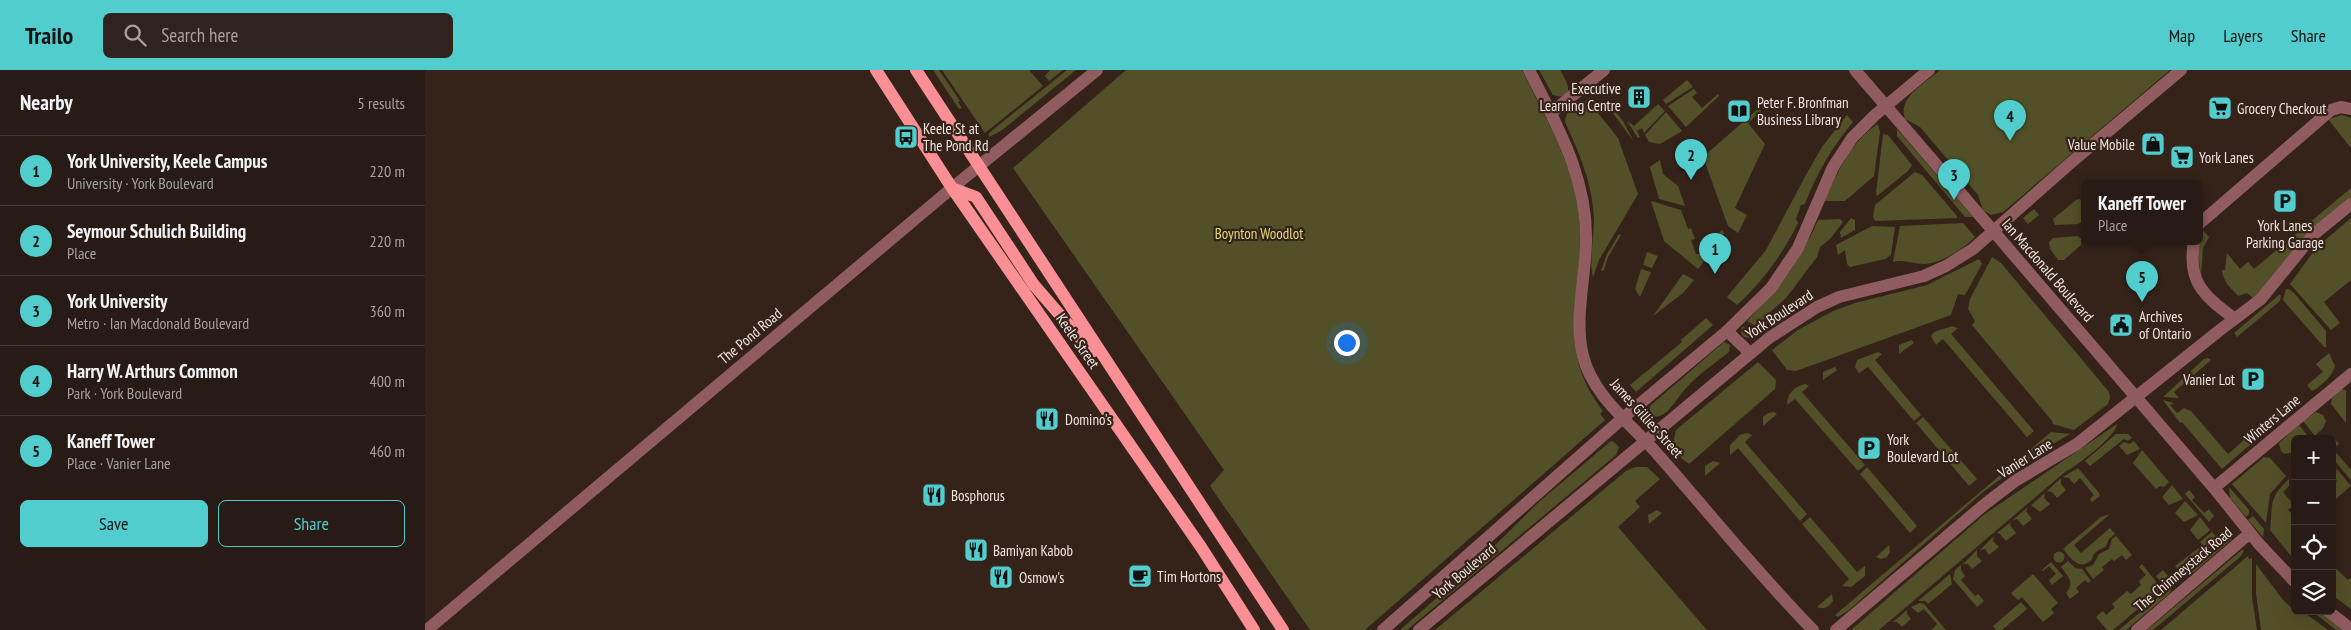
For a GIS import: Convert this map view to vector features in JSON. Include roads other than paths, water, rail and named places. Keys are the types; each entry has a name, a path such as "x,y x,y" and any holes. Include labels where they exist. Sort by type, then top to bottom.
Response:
{"main road":[{"name":"Keele Street","path":"875,70 952,188 1201,547 1254,630"},
{"path":"907,70 961,153 978,167"},
{"name":"Keele Street","path":"916,70 1283,630"},
{"path":"952,188 976,198 1034,285 1062,320 1120,382"}],"street":[{"name":"The Pond Road","path":"427,630 952,188 1097,70"},
{"name":"James Gillies Street","path":"1529,70 1575,166 1585,210 1586,244 1580,324 1583,355 1593,382 1782,599 1813,630"},
{"path":"1551,113 1604,70"},
{"name":"Ian Macdonald Boulevard","path":"1855,70 2214,488 2250,533 2291,578"},
{"name":"York Boulevard","path":"1383,630 1624,417 1727,331 1771,288 1798,248 1833,167 1858,131 1929,70"},
{"name":"York Boulevard","path":"1419,630 1769,338 1817,307 1864,289 1903,282 1938,270 1973,249 2067,166 2181,70"},
{"path":"2203,221 2331,110 2341,107 2351,109"},
{"name":"Vanier Lane","path":"1836,630 1985,504 2015,481 2077,444 2261,300 2313,236 2351,204"},
{"path":"2194,245 2191,267 2195,279 2219,307 2235,319"},
{"path":"1727,331 1750,353"},
{"name":"Winters Lane","path":"2214,488 2351,374"},
{"name":"The Chimneystack Road","path":"2137,630 2250,533"},
{"path":"2333,615 2351,629"}],"place":[{"name":"Executive Learning Centre","path":"1639,97"},
{"name":"Grocery Checkout","path":"2220,108"},
{"name":"Peter F. Bronfman Business Library","path":"1739,111"},
{"name":"Keele St at The Pond Rd","path":"906,137"},
{"name":"Harry W. Arthurs Common","path":"2010,141"},
{"name":"Value Mobile","path":"2153,144"},
{"name":"York Lanes","path":"2182,157"},
{"name":"Seymour Schulich Building","path":"1691,180"},
{"name":"York University","path":"1954,200"},
{"name":"York Lanes Parking Garage","path":"2285,201"},
{"name":"York University, Keele Campus","path":"1715,274"},
{"name":"Kaneff Tower","path":"2142,302"},
{"name":"Archives of Ontario","path":"2121,325"},
{"name":"Vanier Lot","path":"2253,379"},
{"name":"Domino's","path":"1047,419"},
{"name":"York Boulevard Lot","path":"1869,448"},
{"name":"Bosphorus","path":"934,495"},
{"name":"Bamiyan Kabob","path":"976,550"},
{"name":"Tim Hortons","path":"1140,576"},
{"name":"Osmow's","path":"1001,577"}],"park label":[{"name":"Boynton Woodlot","path":"1259,233"}]}
